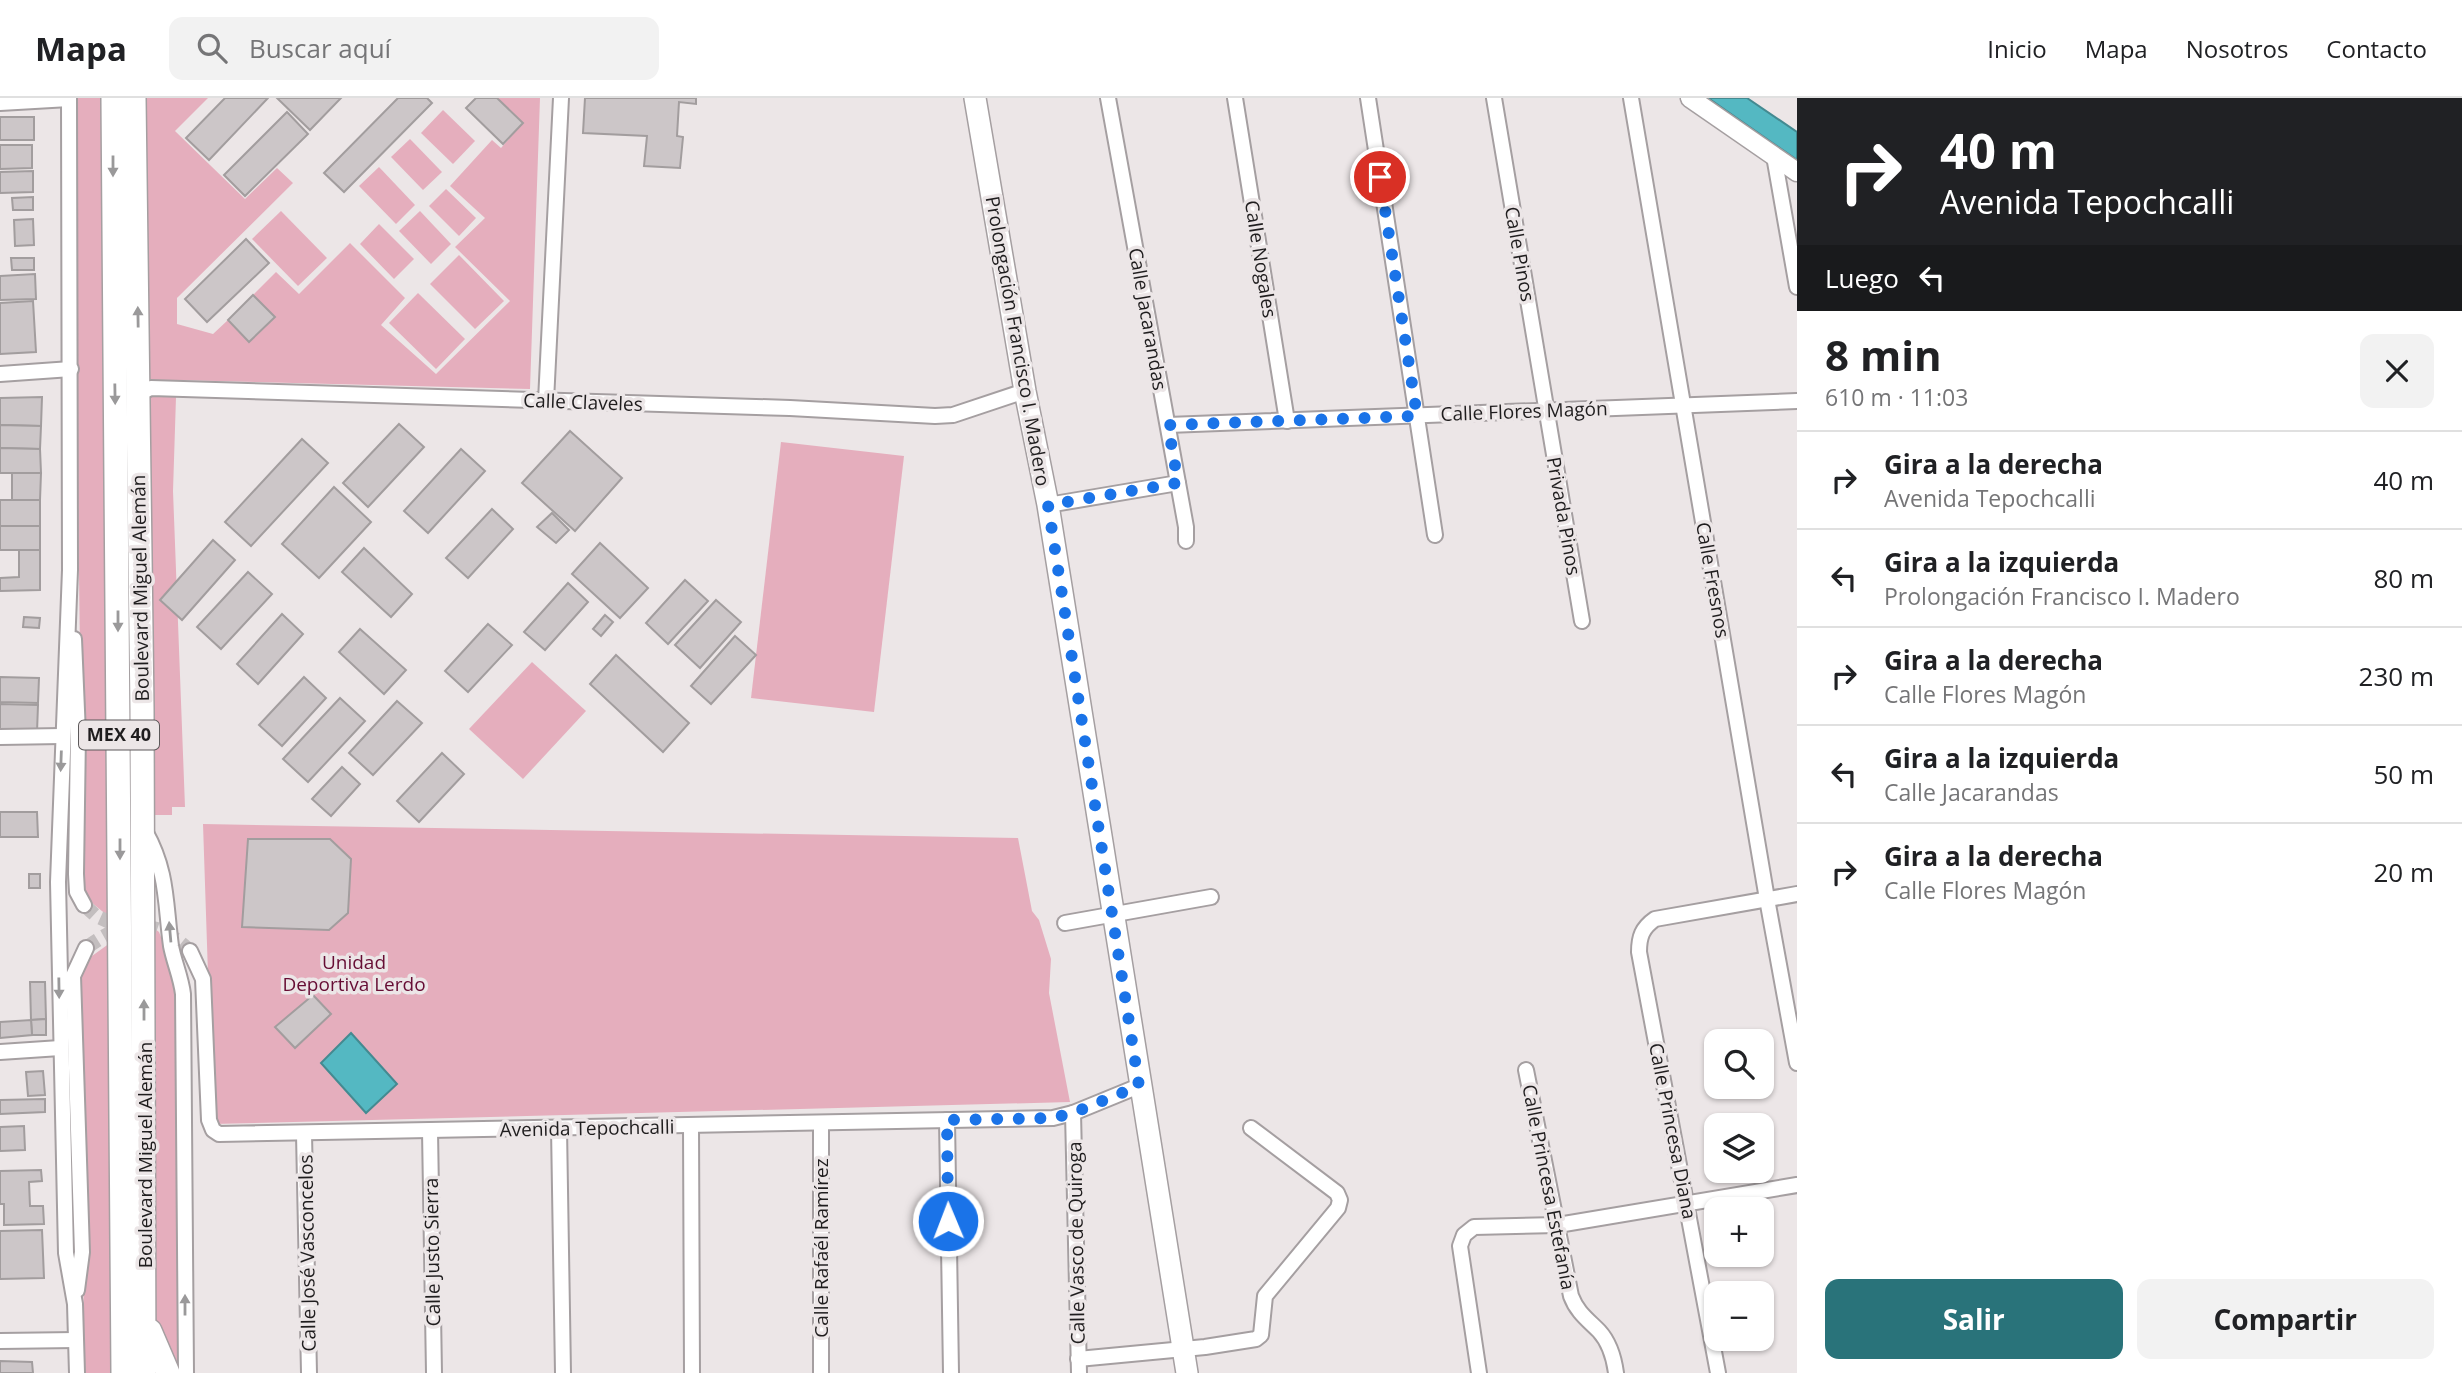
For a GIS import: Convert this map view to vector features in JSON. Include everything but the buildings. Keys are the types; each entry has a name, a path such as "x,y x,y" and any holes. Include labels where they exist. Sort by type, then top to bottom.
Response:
{"main road":[{"name":"Boulevard Miguel Alemán","path":"113,98 123,1373"},
{"name":"Boulevard Miguel Alemán","path":"134,98 146,1298 144,1373"},
{"name":"Prolongación Francisco I. Madero","path":"975,98 1025,391 1048,505 1187,1373"},
{"path":"146,1298 149,1329 168,1373"}],"street":[{"path":"546,401 561,98"},
{"name":"Calle Jacarandas","path":"1108,98 1186,527 1186,541"},
{"name":"Calle Nogales","path":"1235,98 1287,421"},
{"path":"1368,98 1435,535"},
{"name":"Calle Pinos","path":"1494,98 1547,411"},
{"name":"Calle Fresnos","path":"1632,98 1797,1063"},
{"path":"1690,98 1797,172"},
{"path":"0,103 69,99 72,369 70,570 58,882 66,1253 75,1304 77,1373"},
{"path":"1774,156 1797,287"},
{"path":"0,374 72,369"},
{"name":"Calle Claveles","path":"138,394 150,388 790,408 934,416 953,415 1025,391"},
{"name":"Calle Flores Magón","path":"1168,425 1797,401"},
{"name":"Privada Pinos","path":"1547,411 1582,621"},
{"path":"1048,505 1178,483"},
{"path":"70,570 77,686 76,874 77,892 84,905"},
{"path":"0,737 62,736"},
{"path":"142,827 157,853 167,898 172,947 183,993 186,1373"},
{"path":"1767,900 1797,894"},
{"path":"1065,923 1211,897"},
{"name":"Calle Princesa Diana","path":"1718,1373 1639,951 1642,931 1655,919 1767,900"},
{"path":"75,1304 82,1252 74,976 86,948"},
{"name":"Avenida Tepochcalli","path":"190,951 203,979 209,1121 213,1130 219,1134 1053,1118 1073,1113 1139,1086"},
{"path":"0,1052 60,1048"},
{"name":"Calle Princesa Estefanía","path":"1526,1069 1575,1307 1609,1345 1616,1373"},
{"name":"Calle Vasco de Quiroga","path":"1073,1113 1079,1366"},
{"path":"947,1120 951,1373"},
{"name":"Calle Rafaél Ramírez","path":"821,1123 821,1373"},
{"path":"691,1126 692,1373"},
{"path":"559,1128 563,1373"},
{"path":"1079,1366 1256,1339 1261,1335 1265,1296 1338,1208 1340,1200 1338,1193 1251,1128"},
{"name":"Calle Justo Sierra","path":"430,1131 433,1373"},
{"name":"Calle José Vasconcelos","path":"304,1134 309,1373"},
{"path":"1479,1373 1460,1246 1464,1235 1474,1227 1558,1225 1797,1185"},
{"path":"0,1341 76,1340"}],"green space":[{"path":"73,98 109,98 114,921 91,902 83,889"},
{"path":"146,98 208,98 175,131 245,199 277,168 293,183 177,298 177,324 213,334 228,320 249,342 275,317 253,295 276,272 299,294 350,243 405,298 381,325 436,374 510,301 455,247 485,218 450,186 492,140 501,148 523,123 497,98 540,98 530,389 178,380 177,384 146,384"},
{"path":"443,110 475,141 453,164 421,133"},
{"path":"410,139 442,172 423,190 391,157"},
{"path":"379,167 415,205 396,224 359,186"},
{"path":"446,189 476,218 459,236 429,206"},
{"path":"281,211 327,258 298,286 252,239"},
{"path":"420,211 451,244 431,264 399,231"},
{"path":"379,224 414,259 394,279 360,244"},
{"path":"459,255 504,301 475,329 430,284"},
{"path":"418,293 465,339 436,369 389,323"},
{"path":"150,397 176,397 173,491 185,807 172,807 172,815 152,815"},
{"path":"781,442 904,456 874,712 751,698"},
{"path":"532,662 586,711 523,779 469,729"},
{"name":"Unidad Deportiva Lerdo","path":"203,824 1018,838 1032,911 1039,920 1051,959 1049,993 1070,1102 213,1124"},
{"path":"154,928 159,932 177,978 180,1373 148,1373"},
{"path":"117,938 119,1373 81,1373 85,1255 79,981 85,961"}],"water":[{"path":"1708,98 1747,98 1797,132 1797,160"},
{"path":"351,1033 397,1084 366,1113 321,1063"}],"tunnel":[{"path":"84,905 96,916 123,928"},
{"path":"86,948 114,931 139,926 164,932 190,951"}],"route":[{"path":"948,1221 947,1120 1053,1118 1073,1113 1139,1086 1048,505 1178,483 1168,425 1417,416 1380,177"}]}
